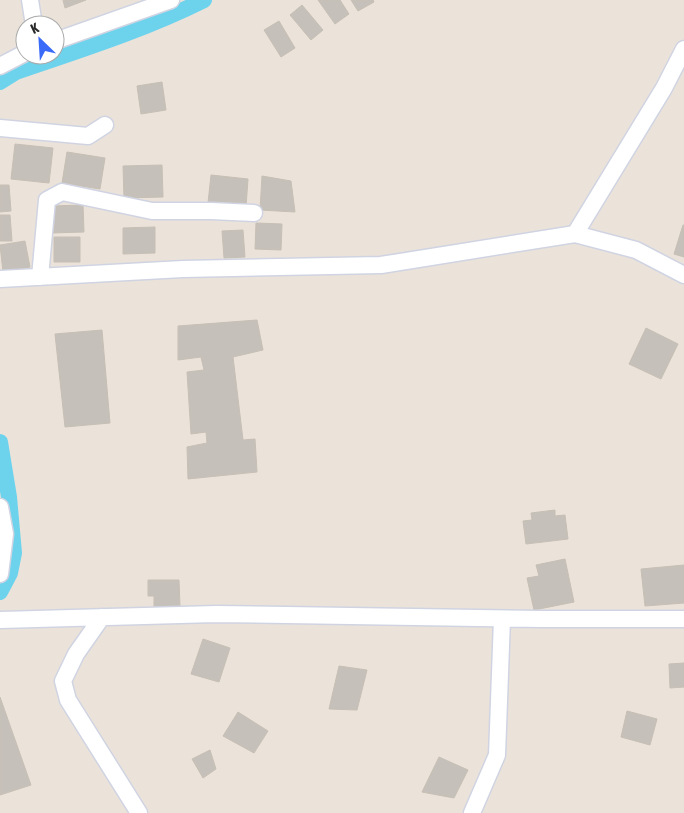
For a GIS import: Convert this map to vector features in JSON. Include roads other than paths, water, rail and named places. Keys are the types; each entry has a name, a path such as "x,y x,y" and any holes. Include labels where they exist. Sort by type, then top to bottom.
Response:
{"street":[{"path":"30,0 32,15"},
{"path":"65,37 171,0"},
{"path":"576,234 664,88 684,49"},
{"path":"0,66 15,58"},
{"path":"0,128 88,136 105,125"},
{"path":"40,276 47,200 62,192 152,211 211,210 254,213"},
{"path":"0,279 183,269 381,265 576,234 636,250 684,275"},
{"path":"0,507 5,534 0,574"},
{"path":"0,620 216,614 502,619 684,619"},
{"path":"102,617 76,654 63,681 68,700 139,813"},
{"path":"472,813 496,755 502,619"}],"waterway":[{"path":"0,82 16,72 135,30 204,0"},
{"path":"0,442 9,497 14,553 10,573 0,592"}]}
